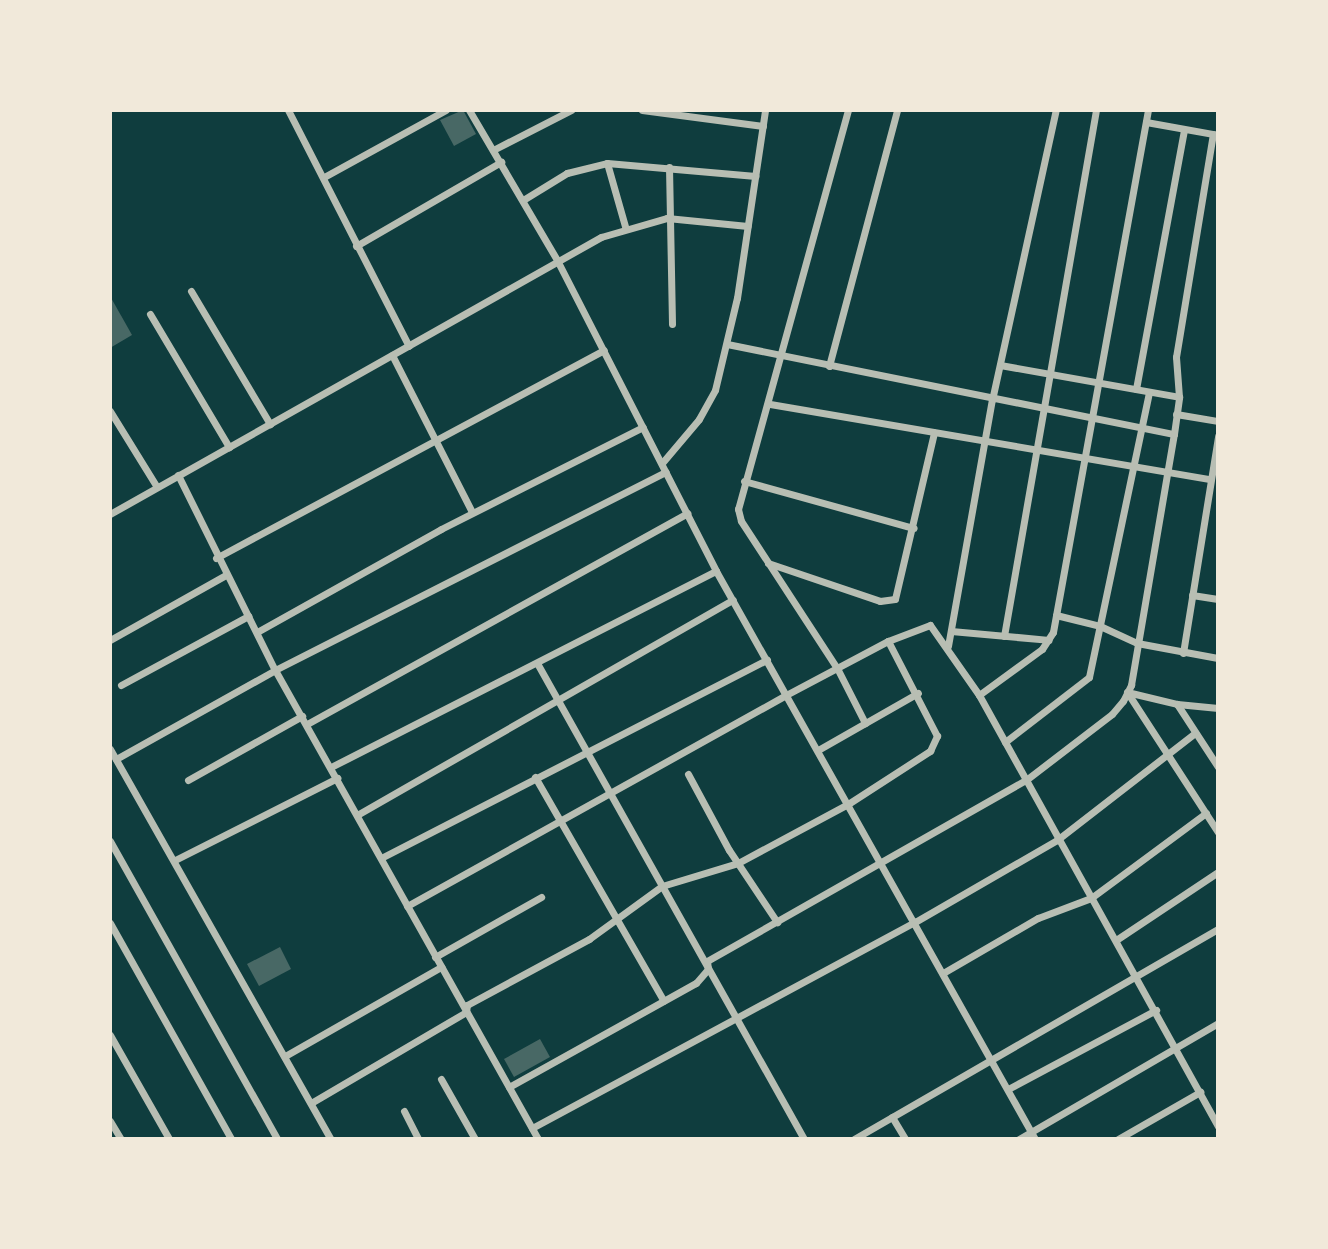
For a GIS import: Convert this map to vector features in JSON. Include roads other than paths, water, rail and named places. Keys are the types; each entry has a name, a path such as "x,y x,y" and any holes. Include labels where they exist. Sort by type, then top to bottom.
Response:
{"street":[{"path":"288,110 409,346"},
{"path":"324,177 446,110"},
{"path":"469,110 558,262 716,570 1034,1135"},
{"path":"493,150 571,110"},
{"path":"642,110 763,126"},
{"path":"662,463 708,405 727,344 765,110"},
{"path":"848,110 770,404 744,481 738,509 741,521 837,668 865,723"},
{"path":"829,366 897,110"},
{"path":"948,646 992,400 1056,110"},
{"path":"1004,636 1096,110"},
{"path":"979,695 1049,640 1056,615 1088,418 1147,110"},
{"path":"509,1087 696,983 708,969 707,961 883,865 1026,780 1112,714 1128,692 1174,435 1179,397 1176,357 1215,134 1146,122"},
{"path":"1136,389 1184,129"},
{"path":"356,246 501,162"},
{"path":"523,200 567,173 607,163 755,176"},
{"path":"607,163 625,226"},
{"path":"669,167 667,218 671,324"},
{"path":"110,514 625,226 667,218 748,226"},
{"path":"191,290 270,424"},
{"path":"150,314 229,447"},
{"path":"727,344 1174,435"},
{"path":"216,558 435,438 604,350"},
{"path":"392,355 472,512"},
{"path":"1000,365 1179,397"},
{"path":"1005,742 1089,677 1149,392"},
{"path":"770,404 1210,480"},
{"path":"110,411 157,487"},
{"path":"1177,414 1218,421"},
{"path":"257,632 472,512 643,427"},
{"path":"768,562 889,601 900,594 934,433"},
{"path":"1183,653 1218,436"},
{"path":"116,759 275,670 666,472"},
{"path":"178,475 216,558 275,670 538,1139"},
{"path":"744,481 914,528"},
{"path":"1208,495 1218,497"},
{"path":"307,723 687,513"},
{"path":"331,767 716,570"},
{"path":"110,640 226,575"},
{"path":"1192,595 1218,599"},
{"path":"357,815 733,600"},
{"path":"1056,615 1100,626 1137,643 1218,658"},
{"path":"121,685 248,616"},
{"path":"407,906 786,695 888,641 930,625 948,646 979,695 1057,840 1138,977 1200,1092 1215,1112 1218,1126"},
{"path":"951,631 1049,640"},
{"path":"466,1012 467,1005 546,965 618,920 662,886 738,863 848,804 936,744 937,736 918,693 888,641"},
{"path":"381,858 767,660"},
{"path":"537,663 804,1139"},
{"path":"1128,692 1177,704 1218,708"},
{"path":"1128,692 1218,832"},
{"path":"818,750 918,693"},
{"path":"1177,704 1218,767"},
{"path":"188,780 302,716"},
{"path":"532,1128 915,922 1057,840 1195,733"},
{"path":"110,749 331,1139"},
{"path":"688,774 738,863 777,922"},
{"path":"535,777 664,1001"},
{"path":"175,860 337,778"},
{"path":"943,973 1038,919 1091,898 1206,813"},
{"path":"110,841 277,1139"},
{"path":"1116,940 1218,872"},
{"path":"435,957 541,897"},
{"path":"110,923 231,1139"},
{"path":"855,1139 1218,929"},
{"path":"285,1056 441,967"},
{"path":"1008,1089 1156,1010"},
{"path":"311,1102 466,1012"},
{"path":"1019,1139 1034,1135 1218,1023"},
{"path":"110,1035 169,1139"},
{"path":"440,1079 475,1139"},
{"path":"1118,1139 1200,1092"},
{"path":"404,1111 418,1139"},
{"path":"892,1117 905,1139"},
{"path":"110,1121 121,1139"}]}
